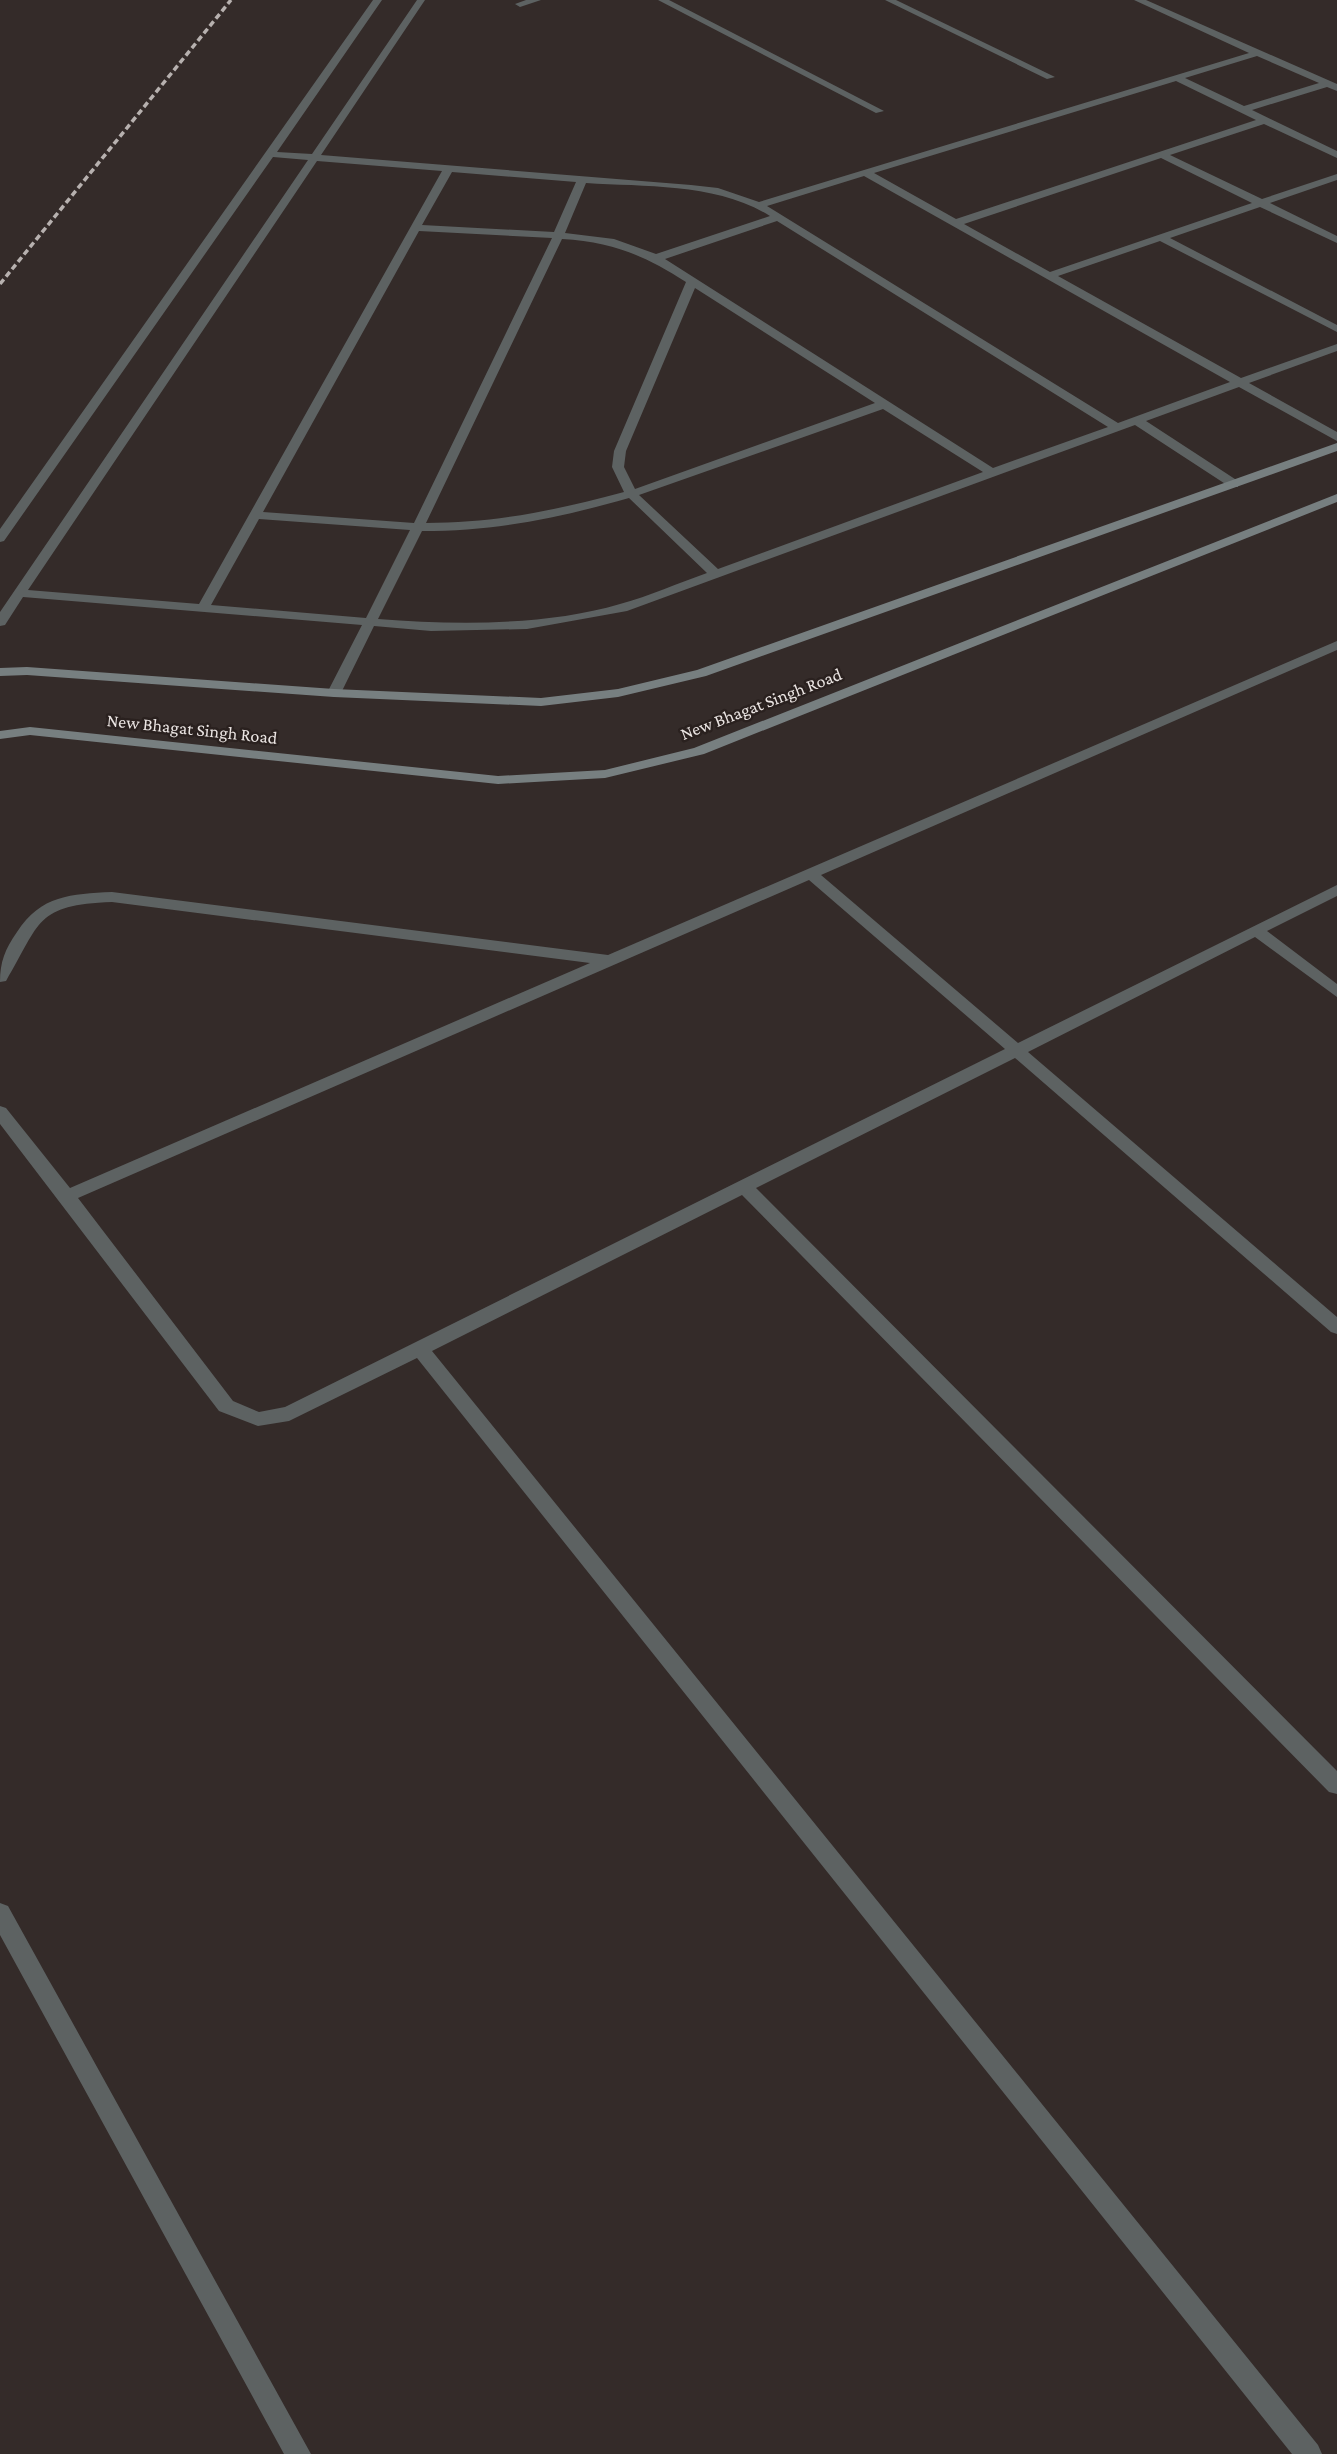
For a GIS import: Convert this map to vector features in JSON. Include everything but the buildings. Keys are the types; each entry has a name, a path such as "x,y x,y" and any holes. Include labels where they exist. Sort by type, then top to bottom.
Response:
{"street":[{"path":"0,538 378,0"},
{"path":"0,622 421,0"},
{"path":"520,4 537,0"},
{"path":"662,0 879,111"},
{"path":"889,0 1050,77"},
{"path":"1138,0 1332,86"},
{"path":"759,205 1258,53"},
{"path":"1177,78 1337,155"},
{"path":"1242,110 1332,86"},
{"path":"955,223 1262,121"},
{"path":"270,154 718,191 759,205 1115,426"},
{"path":"1161,154 1337,240"},
{"path":"203,608 449,168"},
{"path":"864,172 1337,437"},
{"path":"1049,275 1337,177"},
{"path":"334,693 418,527 558,236 582,179"},
{"path":"656,258 779,217"},
{"path":"415,228 614,242 656,258 994,474"},
{"path":"1161,237 1337,329"},
{"path":"692,281 620,451 618,467 631,494 717,575"},
{"path":"20,593 431,627 527,625 622,608 1337,347"},
{"path":"255,515 418,527 466,527 550,516 631,494 885,404"},
{"path":"1135,419 1234,484"},
{"path":"0,672 27,671 334,693 541,702 618,693 701,673 1337,447"},
{"name":"New Bhagat Singh Road","path":"0,735 30,731 498,780 605,774 699,751 1337,498"},
{"path":"67,1196 1337,645"},
{"path":"810,873 1337,1327"},
{"path":"0,1112 226,1406 258,1419 289,1414 1337,890"},
{"path":"0,976 28,922 51,904 78,897 112,897 610,960"},
{"path":"1256,931 1337,992"},
{"path":"745,1187 1337,1785"},
{"path":"420,1349 1309,2454"},
{"path":"0,1913 298,2454"}],"railway":[{"path":"0,284 231,0"}]}
